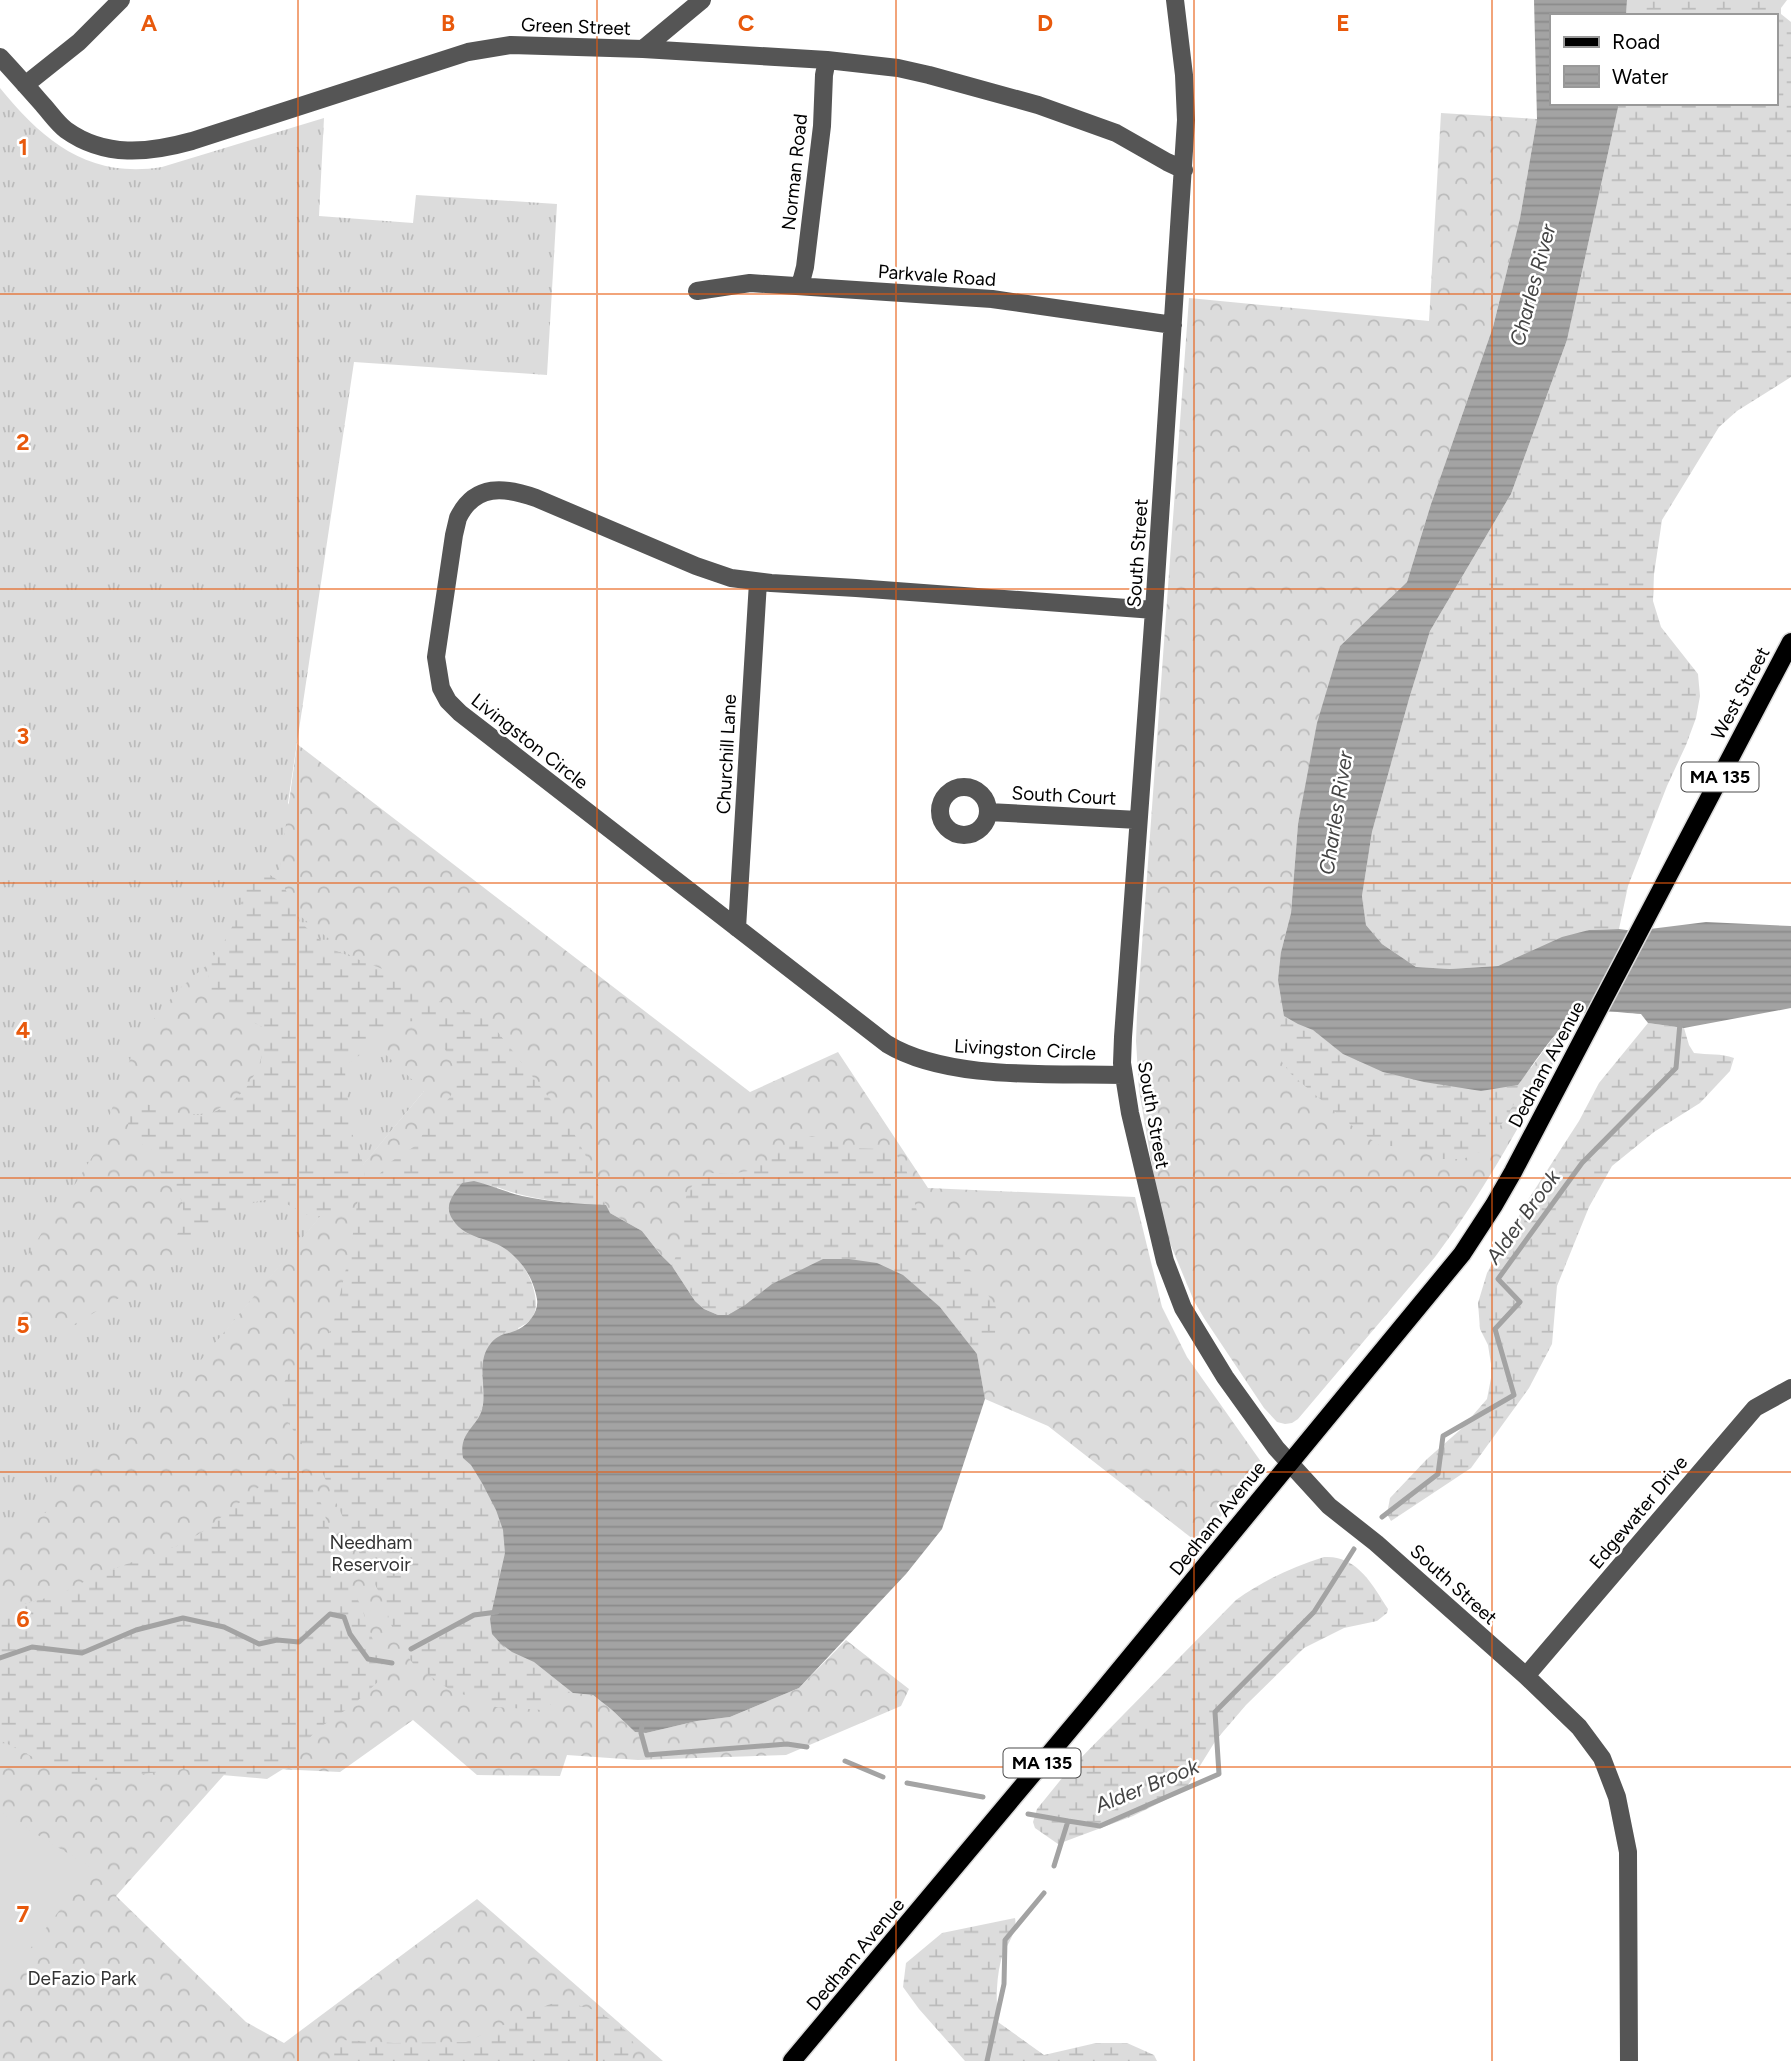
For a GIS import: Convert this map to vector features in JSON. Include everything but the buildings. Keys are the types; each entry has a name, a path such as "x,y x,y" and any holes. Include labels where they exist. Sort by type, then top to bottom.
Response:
{"main road":[{"name":"West Street","path":"1622,966 1791,642"},
{"name":"Dedham Avenue","path":"792,2061 1441,1280 1504,1189 1622,966"}],"street":[{"path":"25,85 79,42 121,0"},
{"path":"643,49 702,0"},
{"name":"South Street","path":"1175,0 1186,96 1184,170 1122,1037 1123,1075 1130,1113 1152,1212 1177,1294 1225,1377 1263,1431 1289,1464 1329,1506 1376,1543 1569,1716 1595,1747 1607,1768 1619,1805 1629,1872 1629,2061"},
{"name":"Green Street","path":"0,57 64,129 116,150 142,152 192,141 468,52 511,45 643,49 827,60 898,68 1038,105 1116,133 1184,170"},
{"name":"Norman Road","path":"800,286 805,267 827,60"},
{"name":"Parkvale Road","path":"697,291 750,283 992,299 1173,325"},
{"name":"Livingston Circle","path":"1123,1075 949,1067 909,1056 887,1044 460,713 448,701 441,688 436,649 458,518 472,500 493,490 524,494 731,578 1154,610"},
{"name":"Churchill Lane","path":"737,928 758,582"},
{"name":"South Court","path":"988,812 1138,820"},
{"name":"Edgewater Drive","path":"1526,1676 1755,1408 1791,1388"}],"green space":[{"path":"1627,0 1787,0 1781,8 1781,14 1791,22 1791,377 1737,411 1719,427 1662,520 1653,601 1661,627 1698,674 1700,696 1696,718 1686,745 1628,886 1619,929 1589,930 1498,966 1450,969 1416,967 1382,944 1366,925 1362,896 1372,832 1430,631 1511,494 1567,340 1619,105 1777,105 1777,14 1626,14"},
{"path":"0,88 33,124 51,139 70,152 112,167 162,167 324,118 319,216 413,223 416,195 557,204 547,375 354,362 288,803 414,1006 425,1090 202,1360 277,1769 0,1752"},
{"path":"1441,113 1537,119 1520,218 1493,327 1431,504 1407,582 1340,646 1298,824 1291,913 1281,952 1531,1068 1559,1032 1580,1014 1494,1169 1456,1228 1435,1257 1298,1419 1285,1424 1277,1422 1264,1408 1194,1301 1162,1224 1139,1090 1137,1014 1189,298 1429,321"},
{"name":"Needham Reservoir","path":"297,744 750,1092 838,1052 928,1188 1135,1197 1162,1307 1187,1357 1264,1466 1198,1543 1048,1426 985,1399 977,1354 940,1307 718,1315 642,1231 610,1213 497,1187 573,1693 593,1695 635,1732 646,1733 697,1721 730,1717 799,1688 846,1640 909,1689 901,1706 786,1755 638,1760 567,1755 560,1776 477,1775 413,1720 340,1772 277,1769 230,1512 185,1543 102,1573 58,1595 23,1604 0,1605 0,1540 45,1513 138,1425 201,1360 424,1091 381,1050 414,1006 276,897"},
{"path":"266,872 283,884 300,922 329,948 390,972 433,999 490,1022 568,1122 589,1162 606,1205 537,1198 497,1187 460,1231 496,1244 511,1253 525,1269 535,1294 535,1311 532,1317 521,1327 502,1333 482,1373 483,1406 465,1436 463,1457 479,1476 493,1501 505,1541 504,1564 491,1619 492,1633 499,1644 535,1663 573,1693 568,1693 542,1710 496,1707 449,1689 415,1666 398,1644 382,1598 323,1474 287,1421 279,1392 291,1370 314,1351 332,1329 351,1247 358,1198 352,1196 336,1209 313,1216 285,1203 274,1200 259,1201 235,1213 190,1243 179,1246 174,1244 183,1218 183,1203 173,1185 163,1177 159,1169 158,1154 130,1137 130,1111 142,1103 184,1115 201,1115 217,1111 231,1102 244,1091 253,1077 264,1044 264,1028 224,1006 209,989 208,964 228,936 245,888 256,874","holes":["415,1021 430,1027 443,1045 454,1068 455,1087 415,1146 392,1161 367,1187 362,1160 354,1143 345,1071 349,1063 400,1022"]},
{"path":"208,964 209,989 224,1006 264,1028 266,1043 257,1071 244,1092 212,1113 185,1115 158,1106 143,1146 158,1154 159,1169 163,1177 173,1185 183,1203 183,1218 190,1243 229,1218 175,1265 68,1328 18,1324 0,1314 0,1288 26,1259 97,1149 131,1057 149,1025 178,990"},
{"path":"1284,1016 1313,1030 1343,1054 1383,1072 1481,1091 1518,1085 1514,1104 1480,1152 1463,1159 1442,1159 1403,1146 1380,1146 1291,1074 1282,1062 1279,1030"},
{"path":"1648,1023 1684,1028 1694,1053 1734,1058 1730,1071 1700,1103 1654,1132 1612,1166 1589,1207 1557,1286 1552,1344 1529,1388 1471,1468 1391,1521 1387,1514 1390,1498 1427,1459 1460,1430 1487,1399 1491,1364 1488,1345 1480,1329 1478,1303 1487,1273 1599,1083"},
{"path":"812,1136 854,1148 881,1149 896,1154 906,1169 920,1223 941,1236 976,1277 996,1307 995,1334 977,1354 940,1306 877,1263 823,1259 772,1284 728,1315 718,1315 704,1309 695,1301 672,1266 683,1238 682,1215 687,1193 697,1179 711,1173 748,1171 766,1162 789,1143"},
{"path":"290,1466 298,1466 321,1503 336,1551 362,1609 386,1677 353,1705 319,1728 298,1750 291,1764 267,1779 222,1775 207,1777 201,1772 183,1769 87,1781 54,1768 0,1740 0,1605 23,1604 58,1595 102,1573 185,1543"},
{"path":"1324,1557 1336,1558 1355,1566 1376,1590 1388,1609 1387,1613 1377,1621 1344,1628 1304,1648 1246,1705 1216,1740 1185,1790 1133,1816 1058,1844 1035,1828 1033,1822 1037,1809 1067,1772 1236,1600 1278,1575"},
{"name":"DeFazio Park","path":"0,1740 25,1753 232,1766 116,1896 246,2022 284,2043 477,1899 663,2061 0,2061"},
{"path":"0,1812 92,1868 0,1988"},
{"path":"1015,1918 1015,1929 999,1968 998,2022 1044,2055 1096,2043 1127,2043 1154,2055 1157,2061 965,2061 903,1987 906,1963 942,1933"},
{"path":"570,2003 598,2011 621,2027 631,2035 635,2049 623,2061 339,2061 332,2055 332,2045 343,2040 394,2043 466,2042 550,2004"}],"water":[{"name":"Charles River","path":"1534,0 1627,0 1626,14 1550,14 1550,105 1619,105 1567,340 1511,494 1430,631 1409,699 1372,832 1362,896 1366,925 1382,944 1416,967 1450,969 1498,966 1562,937 1589,930 1634,931 1706,922 1791,926 1791,1008 1684,1028 1648,1023 1641,1014 1580,1014 1555,1035 1518,1085 1481,1091 1383,1072 1343,1054 1313,1030 1284,1016 1278,980 1281,952 1291,913 1298,824 1317,723 1340,646 1407,582 1431,504 1493,327 1520,218 1537,119"},
{"path":"474,1181 532,1198 606,1205 610,1213 642,1231 672,1266 695,1301 704,1309 718,1315 728,1315 772,1284 823,1259 877,1263 903,1275 940,1307 977,1354 985,1399 942,1529 906,1574 799,1688 730,1717 697,1721 646,1733 635,1732 593,1695 573,1693 534,1662 512,1652 492,1634 490,1619 505,1553 503,1530 482,1483 471,1465 463,1458 462,1449 466,1435 478,1419 483,1405 483,1365 486,1350 498,1337 523,1327 532,1317 537,1304 530,1278 518,1261 500,1246 465,1231 450,1215 449,1205 455,1192 462,1183"}],"waterway":[{"name":"Alder Brook","path":"1382,1517 1438,1474 1443,1436 1514,1395 1495,1329 1520,1302 1498,1279 1582,1163 1676,1068 1680,1023"},
{"name":"Alder Brook","path":"1054,1866 1068,1821 1100,1826 1219,1774 1215,1712 1314,1612 1354,1549"},
{"path":"411,1649 474,1615 497,1612"},
{"path":"0,1658 32,1647 82,1653 136,1630 183,1618 224,1627 259,1644 277,1640 299,1642 330,1614 344,1617 350,1634 368,1659 392,1663"},
{"path":"642,1726 641,1733 647,1755 787,1744 807,1747"},
{"path":"845,1761 883,1777"},
{"path":"907,1783 983,1797"},
{"path":"1028,1814 1068,1821"},
{"name":"Alder Brook","path":"987,2061 1004,1984 1005,1940 1044,1893"}]}
